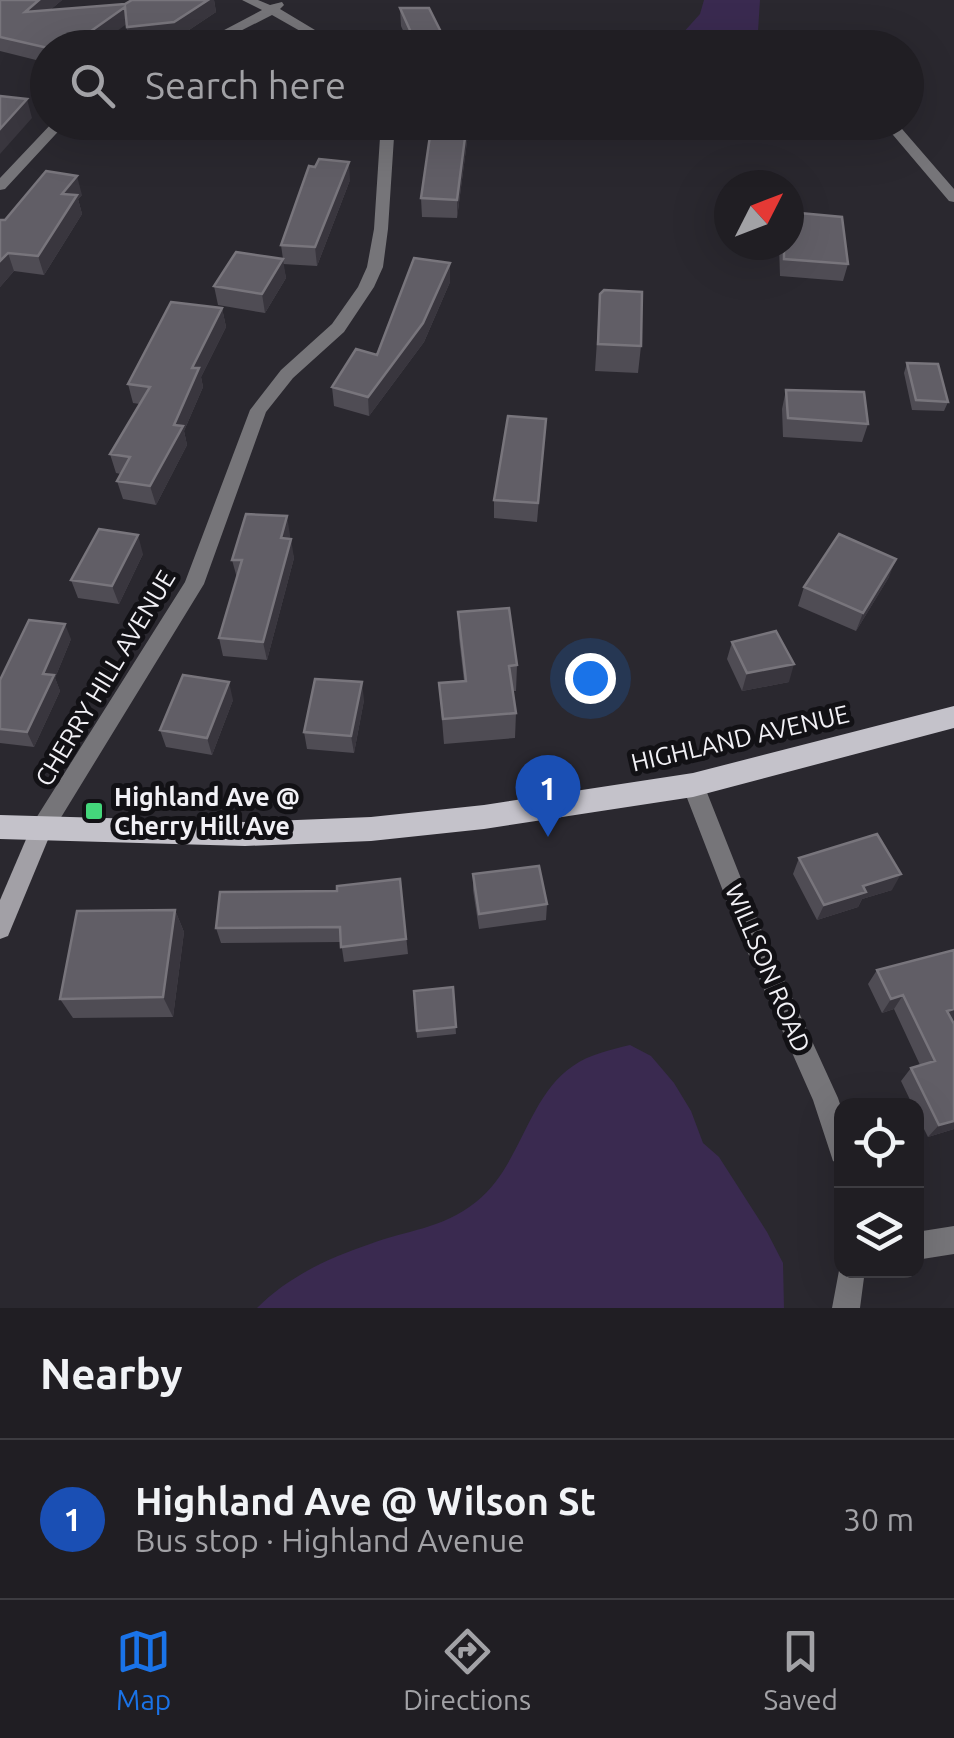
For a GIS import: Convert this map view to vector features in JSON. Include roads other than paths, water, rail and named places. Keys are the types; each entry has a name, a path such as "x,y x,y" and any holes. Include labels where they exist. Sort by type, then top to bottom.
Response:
{"main road":[{"name":"HIGHLAND AVENUE","path":"0,828 245,834 371,830 484,817 693,785 954,718"}],"street":[{"path":"248,0 308,30"},
{"path":"232,30 285,0"},
{"path":"0,186 44,140"},
{"name":"CHERRY HILL AVENUE","path":"41,830 194,584 258,410 288,374 338,328 366,287 382,230 387,140"},
{"path":"904,140 954,198"},
{"name":"WILLSON ROAD","path":"693,785 834,1127"},
{"path":"0,928 41,830"},
{"path":"924,1245 954,1240"},
{"path":"846,1308 850,1278"}],"place":[{"name":"Highland Ave @ Cherry Hill Ave","path":"94,811"},
{"name":"Highland Ave @ Wilson St","path":"548,837"}]}
